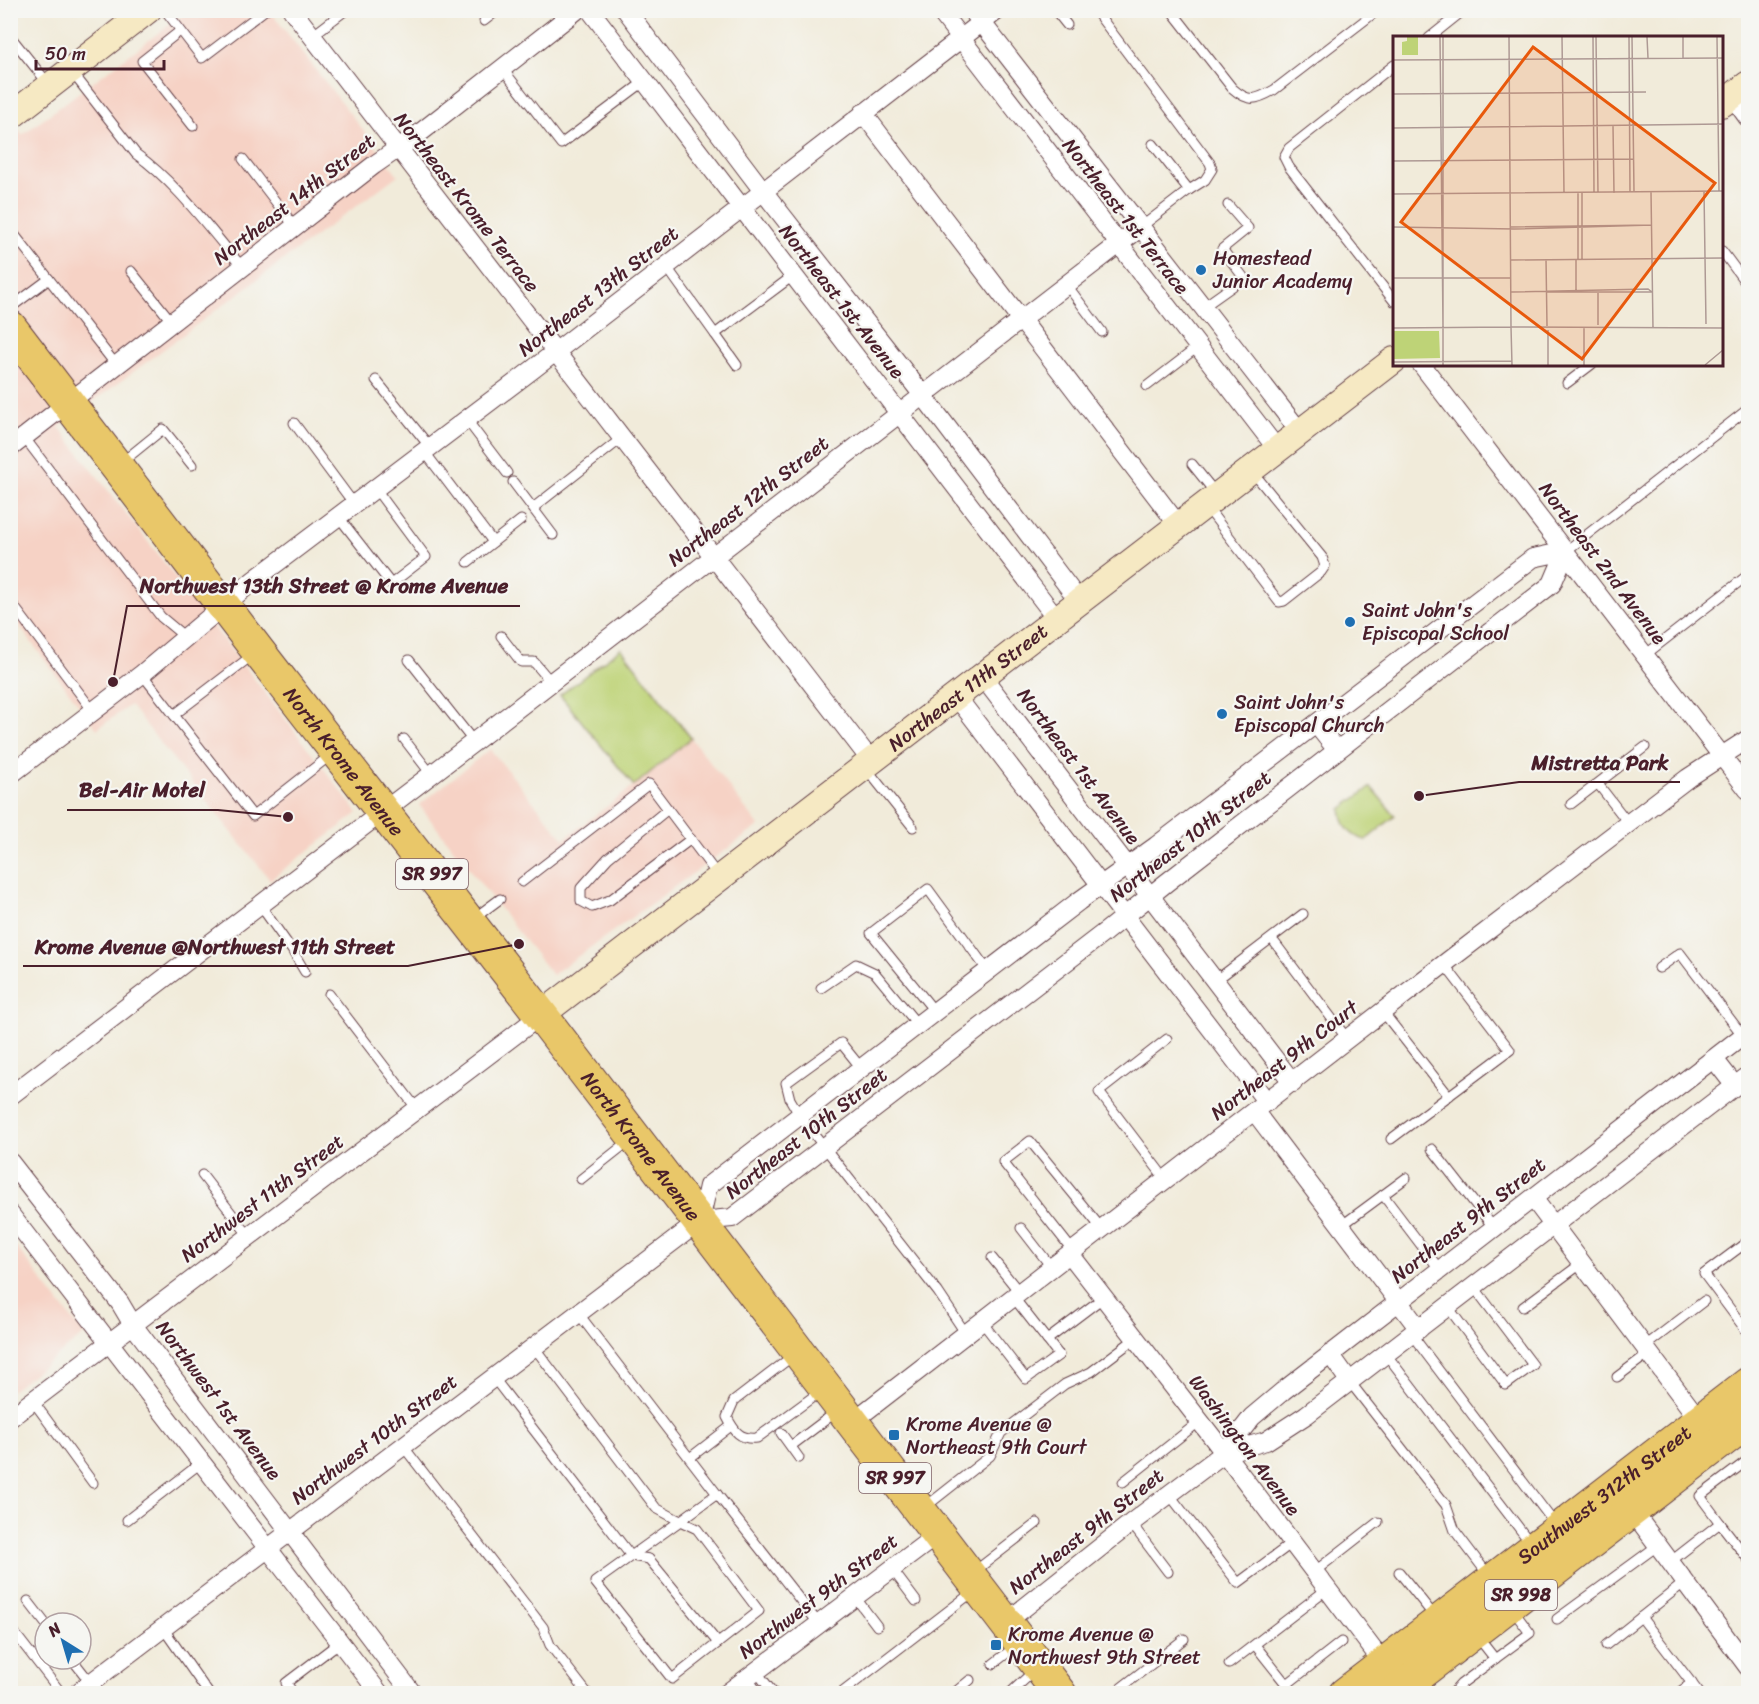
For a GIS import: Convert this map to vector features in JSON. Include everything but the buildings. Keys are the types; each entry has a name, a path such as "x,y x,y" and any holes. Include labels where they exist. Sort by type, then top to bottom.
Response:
{"highway":[{"name":"North Krome Avenue","path":"10,327 258,651 541,1014 840,1406"},
{"name":"Southwest 312th Street","path":"1402,1686 1439,1622 1501,1592 1623,1498 1700,1421 1749,1384"},
{"name":"SR 997","path":"840,1406 1060,1694"},
{"name":"Southwest 312th Street","path":"1345,1694 1402,1686 1474,1632 1501,1592 1547,1539 1623,1498 1749,1420"}],"street":[{"name":"Northeast Krome Terrace","path":"292,10 622,438 868,765"},
{"name":"Northeast 14th Street","path":"17,442 577,10"},
{"name":"Northeast 1st Avenue","path":"590,10 1057,619"},
{"name":"Northeast 1st Avenue","path":"626,10 1079,602"},
{"name":"Northeast 1st Terrace","path":"939,10 1277,449"},
{"name":"Northeast 13th Street","path":"10,775 142,674 254,580 961,39 977,17 998,10"},
{"path":"10,117 149,12"},
{"name":"Northeast 1st Terrace","path":"977,17 1300,432"},
{"path":"1734,95 1749,117"},
{"path":"863,113 1179,526"},
{"name":"Northeast 12th Street","path":"10,1096 474,742 1141,226"},
{"name":"Northeast 11th Street","path":"541,1014 1393,362"},
{"name":"Northeast 2nd Avenue","path":"1424,366 1749,790"},
{"name":"Northeast 10th Street","path":"1566,551 1552,584 824,1148 732,1218 699,1221 708,1186 1100,885 1127,867 1533,558 1566,551"},
{"name":"Northeast 1st Avenue","path":"982,676 1293,1083"},
{"path":"956,696 1124,916 1261,1107 1341,1226 1398,1302 1415,1332"},
{"path":"1316,724 1337,750"},
{"name":"Northeast 9th Court","path":"840,1406 966,1334 1688,778 1749,739"},
{"name":"Northwest 11th Street","path":"10,1418 541,1014"},
{"name":"Northeast 9th Street","path":"1022,1644 1131,1523 1224,1453 1252,1417 1267,1404 1746,1034"},
{"path":"1714,1059 1742,1081"},
{"name":"Northeast 9th Street","path":"1224,1453 1266,1441 1306,1415 1742,1081"},
{"name":"Northwest 1st Avenue","path":"10,1162 120,1303 133,1324 413,1694"},
{"path":"1533,1198 1700,1421"},
{"path":"10,1214 380,1694"},
{"name":"Northwest 10th Street","path":"83,1688 699,1221"},
{"name":"Washington Avenue","path":"1072,1253 1402,1686"},
{"path":"1330,1354 1350,1382"},
{"path":"1623,1498 1657,1546 1743,1656"},
{"name":"Northwest 9th Street","path":"726,1694 892,1569 929,1523"}],"lane":[{"path":"149,12 180,31 202,58 265,10"},
{"path":"312,36 346,10"},
{"path":"484,21 498,10"},
{"path":"1055,10 1067,25"},
{"path":"1095,10 1210,162 1212,169 1205,180 1141,226"},
{"path":"1171,10 1232,88 1243,98 1258,99 1274,90 1378,10"},
{"path":"1432,36 1464,10"},
{"path":"180,31 142,61 193,126"},
{"path":"10,36 50,86"},
{"path":"1393,67 1289,148 1284,157 1289,167 1393,298"},
{"path":"502,68 561,144 645,81"},
{"path":"71,70 136,154 148,162 192,208 243,268"},
{"path":"1153,144 1189,190"},
{"path":"243,159 295,227"},
{"path":"1203,307 1244,278 1222,249 1248,228 1228,205"},
{"path":"10,229 116,365"},
{"path":"1725,262 1749,286"},
{"path":"666,266 737,365"},
{"path":"131,271 172,322"},
{"path":"715,334 794,275"},
{"path":"10,308 49,279"},
{"path":"1065,284 1102,332"},
{"path":"1147,386 1199,346"},
{"path":"1568,383 1589,366"},
{"path":"376,380 493,542"},
{"name":"Northeast 10th Street","path":"1566,551 1749,409"},
{"path":"466,418 507,473"},
{"path":"294,423 354,504"},
{"path":"116,466 164,429 192,465"},
{"path":"533,508 622,438"},
{"path":"17,442 161,617 185,637"},
{"path":"1192,464 1212,501 1275,598 1279,602 1284,601 1321,572 1325,566 1322,557 1252,471"},
{"path":"513,483 553,535"},
{"path":"339,516 391,584 426,557 375,488"},
{"path":"468,562 521,520"},
{"path":"1645,655 1749,575"},
{"path":"10,602 93,711"},
{"path":"501,636 521,662 534,662 551,682"},
{"path":"174,715 258,651"},
{"path":"409,660 474,742"},
{"path":"142,674 253,816 336,751"},
{"path":"404,739 431,774"},
{"path":"1571,804 1645,747"},
{"path":"868,765 913,827"},
{"path":"522,882 649,784 720,878"},
{"path":"1598,784 1629,824"},
{"path":"668,809 609,858 582,888 581,901 592,907 610,900 691,839"},
{"path":"935,1012 871,933 928,889 988,971"},
{"path":"469,922 500,899"},
{"path":"260,905 305,972"},
{"path":"1215,981 1303,914"},
{"path":"1275,943 1348,1040"},
{"path":"1659,968 1680,953 1746,1034"},
{"path":"821,988 856,964 875,973 918,1025"},
{"path":"1391,1139 1510,1050 1444,964"},
{"path":"329,994 417,1109"},
{"path":"1383,1012 1449,1096"},
{"path":"1166,1180 1099,1092 1167,1039"},
{"path":"862,1069 841,1043 786,1083 790,1099 824,1148 938,1292 966,1334"},
{"path":"581,1179 635,1137"},
{"path":"1072,1253 1003,1162 1030,1141 1102,1230"},
{"path":"1432,1149 1494,1228"},
{"path":"202,1175 249,1236"},
{"path":"1341,1226 1406,1178"},
{"path":"1383,1195 1440,1270"},
{"path":"1021,1228 1052,1268"},
{"path":"1749,1244 1747,1242 1704,1274 1749,1333"},
{"path":"982,1322 1026,1380 1059,1355 1047,1341 993,1258"},
{"path":"1523,1306 1582,1263"},
{"path":"1448,1307 1506,1385 1533,1365 1474,1287"},
{"path":"1047,1341 1104,1297"},
{"path":"1617,1377 1704,1301"},
{"path":"578,1313 819,1624"},
{"path":"1415,1332 1547,1539"},
{"path":"929,1523 990,1456 1001,1433 1065,1384 1091,1372 1136,1338"},
{"path":"534,1347 656,1508 680,1521 697,1529 759,1611 672,1678 595,1582 680,1521 717,1494"},
{"path":"798,1352 734,1401 727,1417 731,1426 739,1436 747,1439 756,1438 840,1406"},
{"path":"1386,1354 1547,1539"},
{"path":"494,1377 631,1556 650,1559 718,1643"},
{"path":"1350,1382 1446,1505 1455,1531 1530,1633 1461,1684 1452,1694"},
{"path":"33,1401 93,1483"},
{"path":"790,1446 840,1406"},
{"path":"1123,1482 1200,1421"},
{"path":"690,1457 731,1426"},
{"path":"781,1433 799,1458"},
{"path":"403,1446 543,1627 550,1645 588,1694"},
{"path":"1749,1460 1700,1496 1749,1559"},
{"path":"127,1520 202,1462"},
{"path":"1169,1494 1238,1583 1292,1544"},
{"path":"1314,1572 1378,1522"},
{"path":"840,1694 974,1582 1037,1523"},
{"path":"1131,1523 1168,1572"},
{"path":"1670,1562 1720,1523"},
{"path":"1557,1619 1657,1546"},
{"path":"892,1569 916,1601"},
{"path":"1400,1572 1439,1622"},
{"path":"1606,1645 1685,1582"},
{"path":"1229,1664 1327,1589"},
{"path":"855,1597 877,1626"},
{"path":"28,1601 36,1611"},
{"path":"1641,1617 1700,1694"},
{"path":"10,1627 62,1694"},
{"path":"163,1628 209,1694"},
{"path":"1474,1632 1495,1659"},
{"path":"1113,1694 1184,1639"},
{"path":"294,1694 286,1683 340,1642"},
{"path":"1286,1684 1341,1642"},
{"path":"993,1664 1022,1644"},
{"path":"1009,1694 1022,1644"},
{"path":"1255,1645 1294,1694"},
{"path":"77,1671 83,1688"},
{"path":"751,1675 759,1694"},
{"path":"751,1675 774,1694"},
{"path":"953,1694 970,1680"},
{"path":"1677,1694 1692,1683"}],"shaded area":[{"path":"188,11 270,11 398,175 59,427 358,813 270,880 130,705 97,729 11,615 10,117 22,135"},
{"path":"691,738 759,826 552,975 419,805 490,749 564,839 634,786"},
{"path":"11,1240 84,1335 11,1391"}],"green space":[{"path":"621,648 691,738 634,786 560,695"},
{"path":"1371,787 1395,816 1366,840 1351,833 1343,820 1341,809"}],"place":[{"name":"Homestead Junior Academy","path":"1201,270"},
{"name":"Saint John's Episcopal School","path":"1350,622"},
{"name":"Northwest 13th Street @ Krome Avenue","path":"113,682"},
{"name":"Saint John's Episcopal Church","path":"1222,714"},
{"name":"Mistretta Park","path":"1419,796"},
{"name":"Bel-Air Motel","path":"288,817"},
{"name":"Krome Avenue @Northwest 11th Street","path":"519,944"},
{"name":"Krome Avenue @ Northeast 9th Court","path":"894,1435"},
{"name":"Krome Avenue @ Northwest 9th Street","path":"996,1645"}]}
